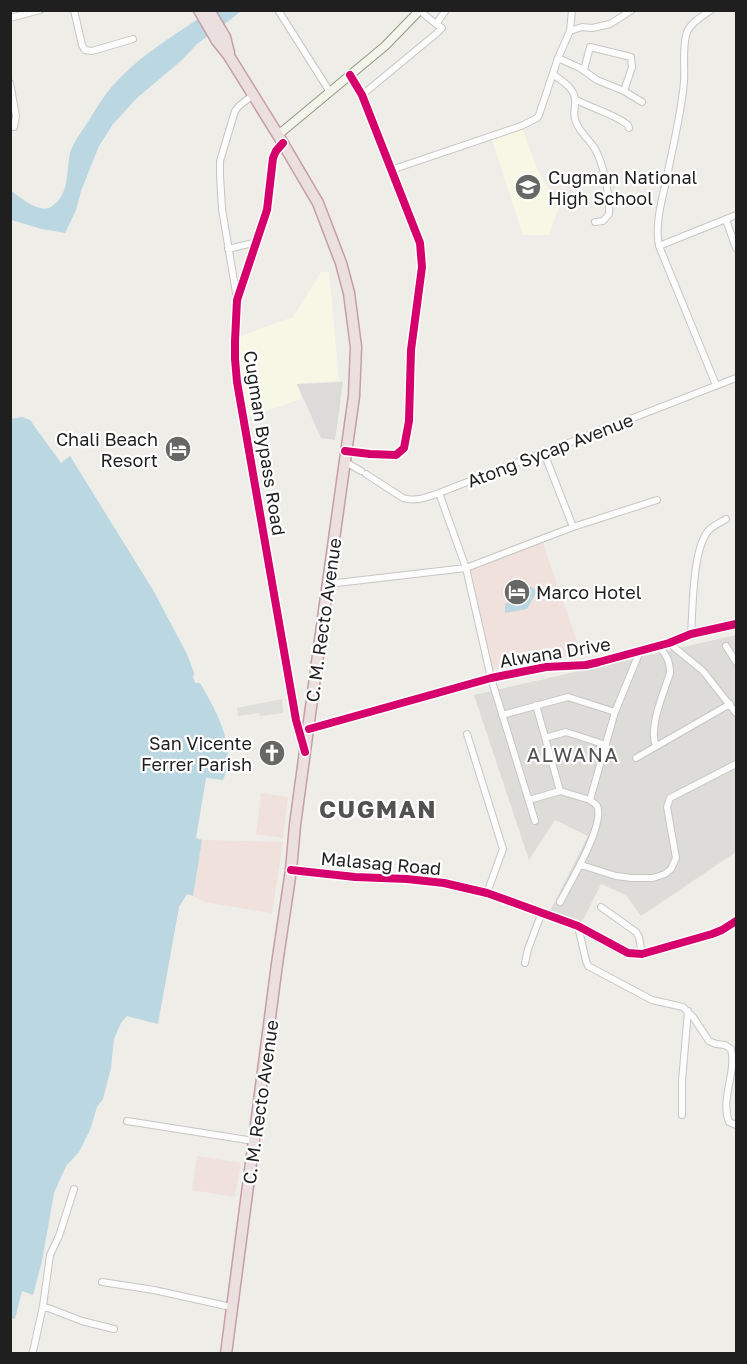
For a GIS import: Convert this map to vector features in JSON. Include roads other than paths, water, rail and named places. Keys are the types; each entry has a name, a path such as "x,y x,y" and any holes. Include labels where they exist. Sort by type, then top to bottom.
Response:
{"highway":[{"name":"C. M. Recto Avenue","path":"199,10 221,39"},
{"name":"C. M. Recto Avenue","path":"209,10 229,56 281,139 326,221 341,262 349,293 356,363 354,396 226,1353"}],"street":[{"path":"10,18 40,10"},
{"path":"74,10 85,50 92,51 133,39"},
{"path":"278,10 330,92"},
{"path":"436,24 446,10"},
{"path":"391,170 521,126 537,118 570,31 572,10"},
{"path":"570,31 582,27 592,28 610,24 632,10"},
{"path":"711,10 697,20 687,32 682,99 662,201 658,235 659,246 716,385"},
{"path":"281,139 330,92 385,46 420,11 442,28 362,95"},
{"path":"584,70 590,47 632,57 632,67 624,92"},
{"path":"558,58 642,102"},
{"path":"345,456 396,455 404,448 409,421 411,350 422,267 420,243 362,95 350,75"},
{"path":"554,75 570,89 575,99 621,120 629,128"},
{"path":"10,82 16,116 14,128"},
{"path":"237,300 222,209 220,161 235,111 253,95"},
{"path":"575,99 573,112 575,120 597,152 606,188 609,214 603,221 595,222"},
{"name":"Cugman Bypass Road","path":"281,139 273,159 267,210 237,300 234,341 237,382 296,720 305,752"},
{"path":"659,246 736,215"},
{"path":"726,220 736,248"},
{"path":"228,249 257,242"},
{"name":"Atong Sycap Avenue","path":"345,456 363,473 403,498 421,499 736,378"},
{"path":"544,453 573,527"},
{"path":"439,493 466,568 491,678 535,821"},
{"path":"328,584 466,568 573,527 657,500"},
{"path":"690,634 697,559 701,544 711,527 726,519"},
{"name":"Alwana Drive","path":"309,729 491,678 546,667 586,665 669,643 690,634 736,624"},
{"path":"669,643 703,671 736,713"},
{"path":"656,746 653,730 670,673 667,657 658,645"},
{"path":"726,646 736,662"},
{"path":"590,800 615,712 640,651"},
{"path":"502,715 568,697 615,712"},
{"path":"636,758 730,704"},
{"path":"536,705 560,791"},
{"path":"545,738 566,732 606,745"},
{"path":"466,734 503,849 487,893"},
{"path":"581,865 616,876 633,878 653,878 665,874 675,858 668,801 736,764"},
{"path":"529,800 560,791 590,800 598,808 598,823 581,865 560,902"},
{"name":"Malasag Road","path":"291,870 444,883 487,893 578,926 628,953 642,954"},
{"path":"602,907 636,932 642,954 712,934 736,921"},
{"path":"525,963 542,912"},
{"path":"578,926 588,966 652,1000 683,1007 709,1041 731,1049 733,1057 727,1116 729,1122 736,1125"},
{"path":"682,1115 682,1081 688,1011"},
{"path":"126,1121 254,1141"},
{"path":"32,1353 43,1306 50,1255 59,1236 74,1190"},
{"path":"102,1282 154,1290 231,1307"},
{"path":"43,1306 82,1321 114,1329"}],"water":[{"path":"209,11 241,11 197,44 182,60 137,98 113,124 99,146 76,210 65,233 11,220 10,190 35,207 46,209 57,202 66,183 70,153 79,135 110,89 139,60"},
{"path":"22,417 30,420 61,463 70,456 153,590 187,654 195,683 200,683 218,718 227,743 228,755 223,780 206,778 196,838 202,840 193,896 187,894 179,907 158,1024 127,1016 121,1023 114,1039 111,1068 103,1099 97,1107 90,1130 79,1152 66,1166 54,1193 42,1261 33,1295 22,1291 15,1319 10,1318 10,419"},
{"path":"530,586 537,591 527,609 505,613 505,604 518,599"}],"place":[{"name":"Cugman National High School","path":"528,187"},
{"name":"Chali Beach Resort","path":"178,449"},
{"name":"Marco Hotel","path":"517,592"},
{"name":"San Vicente Ferrer Parish","path":"272,753"}],"district":[{"name":"ALWANA","path":"573,754"},
{"name":"CUGMAN","path":"378,808"}]}
